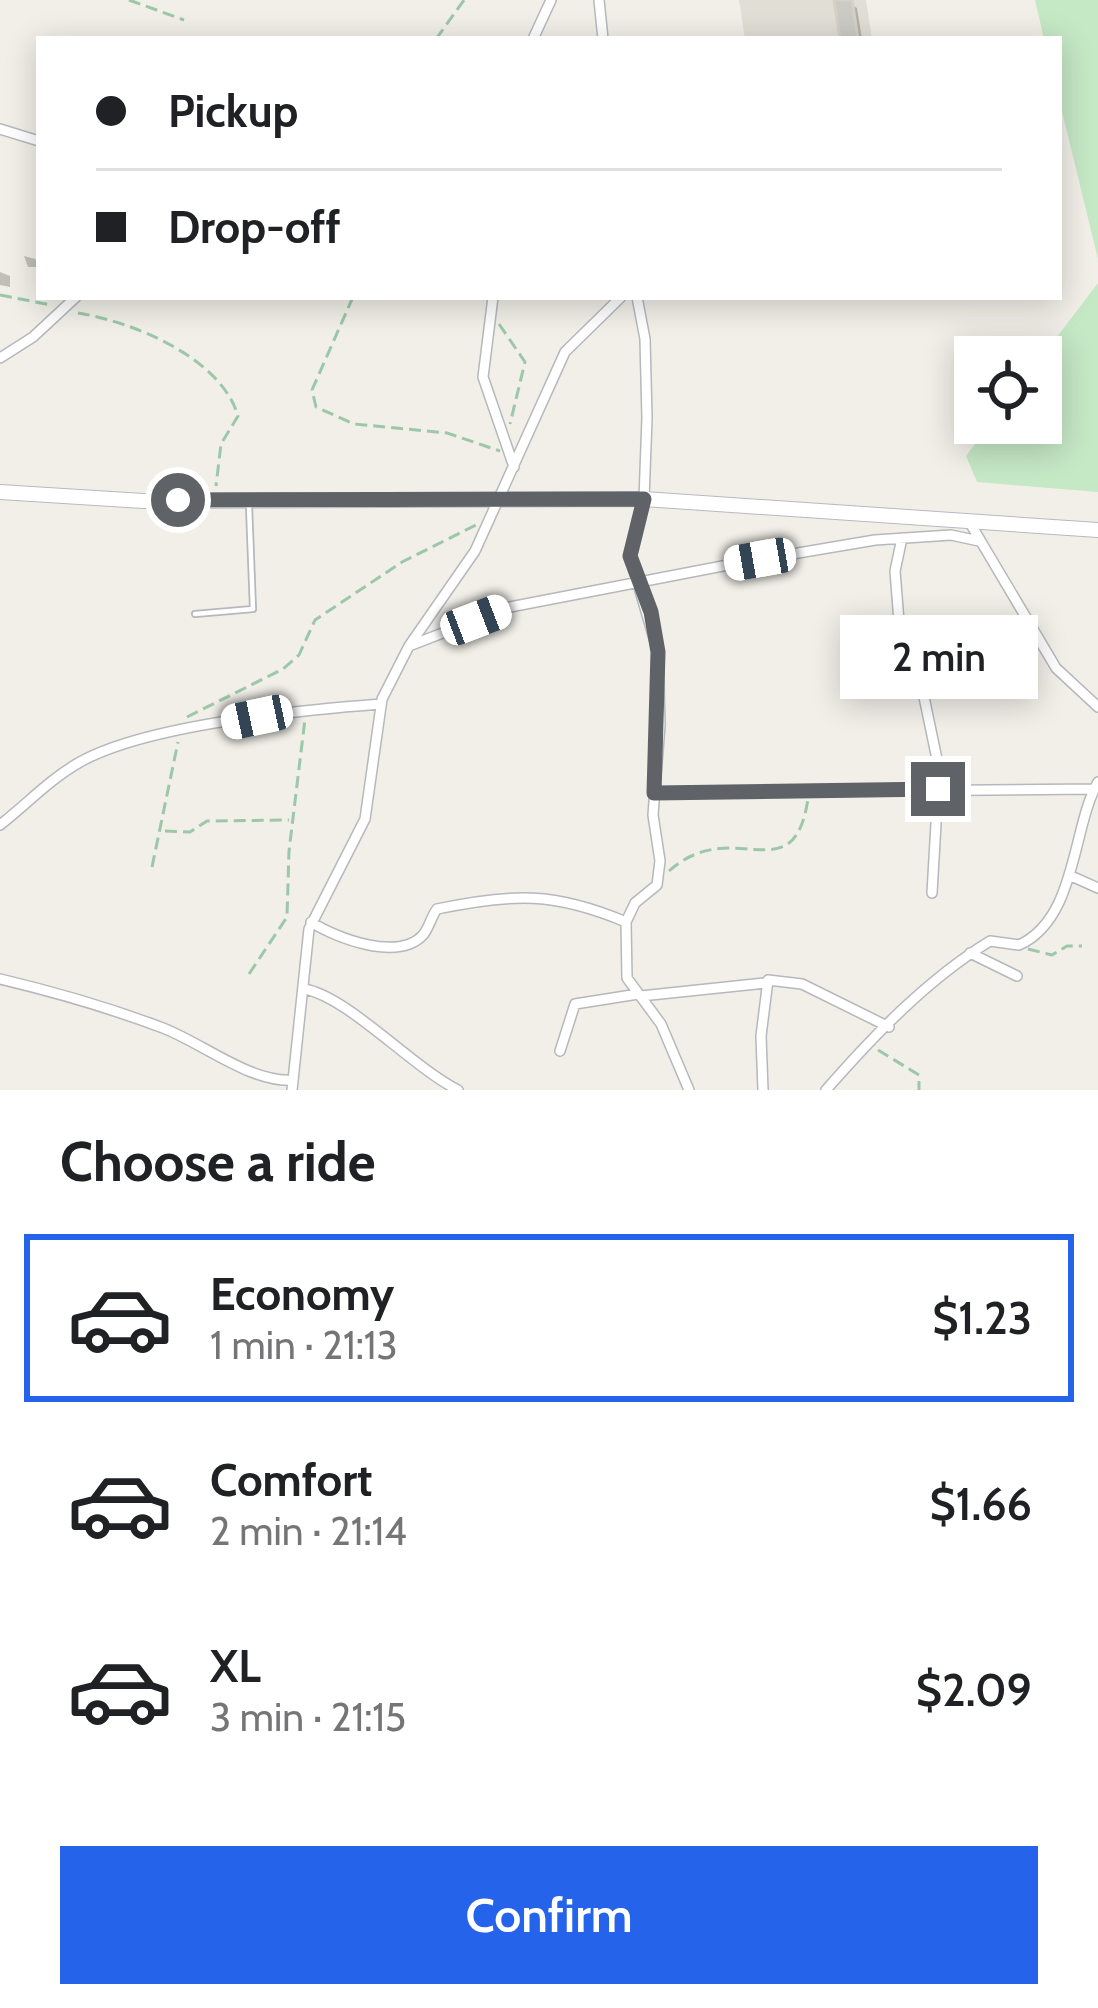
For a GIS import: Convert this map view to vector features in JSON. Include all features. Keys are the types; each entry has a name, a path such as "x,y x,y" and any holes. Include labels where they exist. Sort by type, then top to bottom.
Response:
{"main road":[{"path":"0,492 52,499 644,499 1098,530"}],"street":[{"path":"534,36 551,0"},
{"path":"599,0 604,36"},
{"path":"0,129 36,140"},
{"path":"0,358 72,300"},
{"path":"493,300 482,369 514,467"},
{"path":"0,980 159,1026 215,1050 259,1078 292,1085 311,922 365,819 381,704 409,646 467,566 494,516 565,352 618,300"},
{"path":"638,300 645,339 644,499 631,542 658,652 654,793 658,881 635,903 626,922 626,978 661,1024 689,1090"},
{"path":"970,523 1056,668 1098,707"},
{"path":"409,646 509,607 734,564 902,538 951,535 979,541"},
{"path":"902,538 895,571 901,647 919,673 938,764 937,777 924,789"},
{"path":"0,825 46,784 92,756 178,728 381,704"},
{"path":"654,793 1096,786 1070,877 1035,934 1021,945 994,940 970,953 869,1041 826,1090"},
{"path":"932,893 938,789"},
{"path":"1070,877 1098,888"},
{"path":"311,922 359,942 404,946 422,936 440,908 548,896 626,922"},
{"path":"970,953 1017,976"},
{"path":"560,1051 574,1004 778,978 802,984 889,1027"},
{"path":"763,1090 765,983"},
{"path":"304,989 329,998 405,1059 458,1090"}],"lane":[{"path":"195,614 254,609 249,500"}],"path":[{"path":"129,0 184,20"},
{"path":"438,36 464,0"},
{"path":"0,295 139,325 229,392 238,416 220,443 213,500"},
{"path":"352,300 312,390 316,407 353,424 447,434 491,452 507,447 525,362 491,312"},
{"path":"152,867 163,831 178,728 283,669 299,655 308,627 402,562 494,516"},
{"path":"249,974 287,916 292,820 306,710"},
{"path":"658,881 689,854 713,845 765,851 791,844 801,835 809,792"},
{"path":"163,831 190,832 207,821 292,820"},
{"path":"1021,945 1049,956 1067,946 1082,946"},
{"path":"869,1041 889,1060 918,1074 919,1090"}],"shaded area":[{"path":"739,0 866,0 872,36 745,36"}],"green space":[{"path":"1035,0 1098,0 1098,259 1062,111 1062,36 1043,36"},
{"path":"1098,283 1098,492 977,482 966,456 975,444 1062,444 1062,336 1058,336"}],"building":[{"path":"834,0 852,0 858,36 840,36"}],"route":[{"path":"178,500 644,499 630,556 656,631 661,714 654,793 729,796 938,789"}]}
